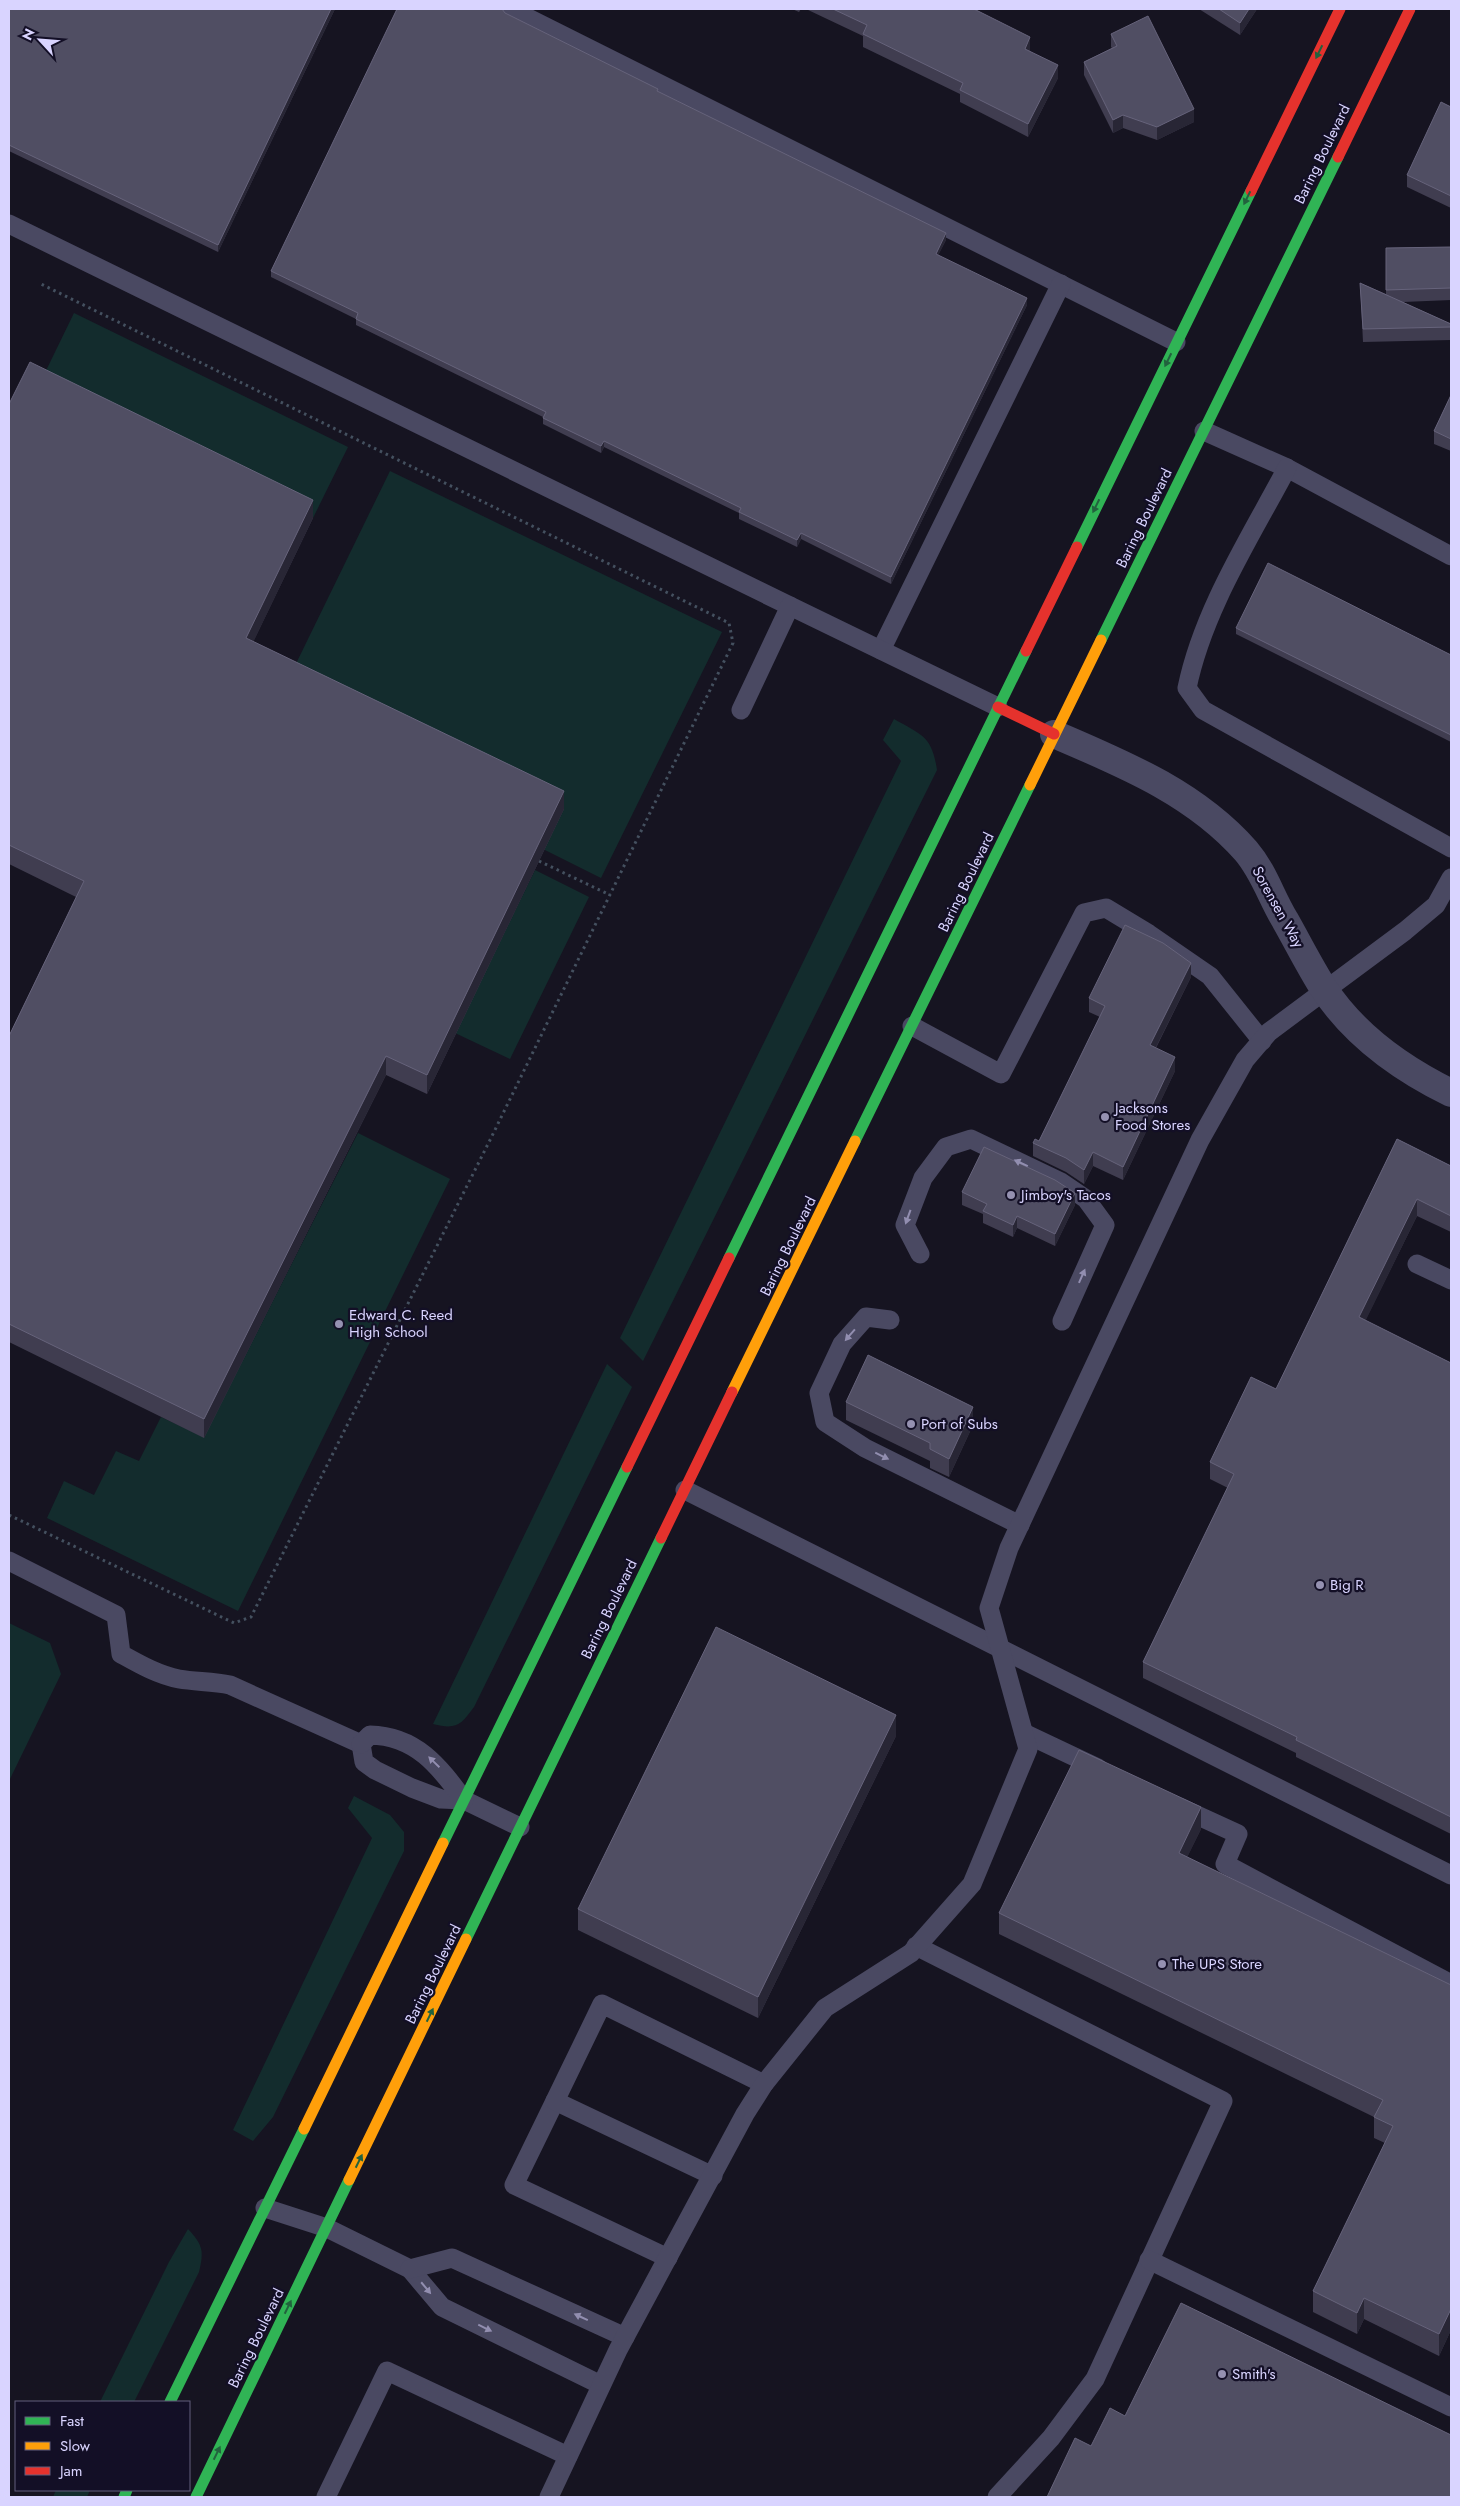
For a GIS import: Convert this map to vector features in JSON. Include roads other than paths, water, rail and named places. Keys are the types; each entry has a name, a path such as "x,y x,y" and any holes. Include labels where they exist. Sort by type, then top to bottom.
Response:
{"main road":[{"path":"170,2401 1340,9"},
{"name":"Baring Boulevard","path":"196,2497 520,1826 1410,9"},
{"path":"998,707 1054,734"}],"street":[{"name":"Sorensen Way","path":"1054,734 1124,764 1186,797 1223,827 1247,853 1265,877 1281,914 1325,990 1350,1021 1386,1056 1451,1093"}],"lane":[{"path":"510,9 1176,342"},
{"path":"9,224 998,707"},
{"path":"881,650 1061,284"},
{"path":"1204,431 1287,468 1451,556"},
{"path":"1287,468 1227,581 1193,657 1187,688 1202,710 1451,848"},
{"path":"741,710 790,606"},
{"path":"549,2497 625,2338 745,2114 764,2084 825,2008 911,1953 972,1884 1028,1749 989,1608 1009,1548 1200,1140 1245,1060 1270,1032 1405,931 1436,905 1451,878"},
{"path":"912,1026 1001,1074 1084,912 1106,908 1149,934 1210,976 1262,1041"},
{"path":"920,1254 905,1225 923,1178 946,1147 971,1139 1061,1182 1086,1199 1105,1225 1062,1321"},
{"path":"1418,1264 1451,1280"},
{"path":"890,1320 866,1317 842,1344 819,1393 825,1422 865,1448 1020,1525"},
{"path":"685,1490 1451,1876"},
{"path":"9,1561 116,1615 121,1654 159,1674 180,1679 210,1681 230,1685 361,1744"},
{"path":"1024,1733 1113,1775"},
{"path":"361,1744 370,1735 386,1736 424,1753 443,1772 464,1800"},
{"path":"361,1744 364,1762 375,1770 431,1795 464,1800 520,1826"},
{"path":"1166,1800 1238,1834 1225,1864 1451,1984"},
{"path":"916,1946 1223,2101 1095,2379 1052,2438 997,2497"},
{"path":"668,2258 514,2185 602,2004 764,2084"},
{"path":"555,2101 713,2176"},
{"path":"265,2208 327,2228 410,2269 442,2307 601,2385"},
{"path":"410,2269 452,2258 625,2338"},
{"path":"1149,2260 1451,2407"},
{"path":"326,2497 387,2371 568,2456"}],"place":[{"name":"Jacksons Food Stores","path":"1105,1117"},
{"name":"Jimboy's Tacos","path":"1011,1195"},
{"name":"Edward C. Reed High School","path":"339,1324"},
{"name":"Port of Subs","path":"911,1424"},
{"name":"Big R","path":"1320,1585"},
{"name":"The UPS Store","path":"1162,1964"},
{"name":"Smith's","path":"1222,2374"}]}
